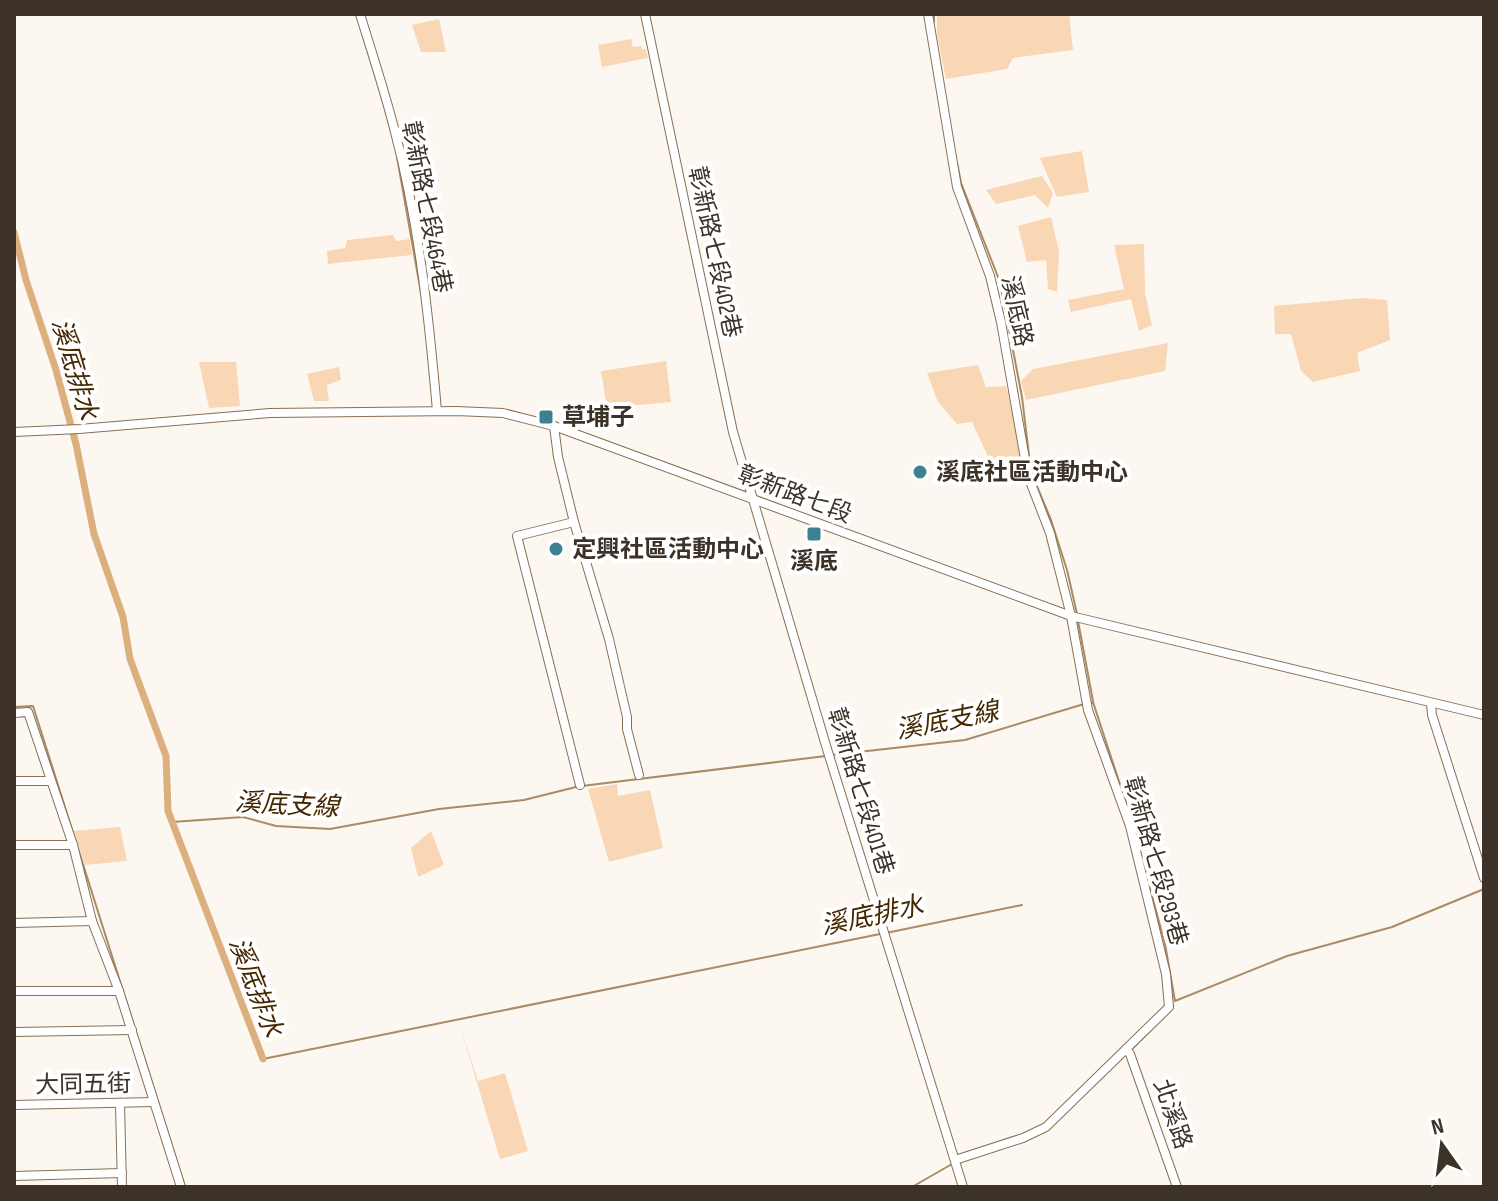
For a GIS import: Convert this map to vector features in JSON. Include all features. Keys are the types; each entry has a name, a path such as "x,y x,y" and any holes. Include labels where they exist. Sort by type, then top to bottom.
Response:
{"street":[{"name":"彰新路七段464巷","path":"360,14 396,133 431,342 437,411"},
{"name":"彰新路七段402巷","path":"645,14 723,391 751,498"},
{"name":"溪底路","path":"928,14 957,187 990,276 1028,476 1050,533 1071,616"},
{"name":"彰新路七段","path":"14,432 270,413 503,413 554,426 849,537 1071,616 1484,715"},
{"path":"554,426 558,457 609,639 639,775"},
{"name":"彰新路七段401巷","path":"751,498 963,1187"},
{"path":"574,522 517,536 580,785"},
{"name":"彰新路七段293巷","path":"1071,616 1088,710 1130,826 1166,974 1169,1007 1128,1052"},
{"path":"1431,703 1436,729 1484,878"},
{"path":"14,713 28,712 73,845 92,921 119,991 181,1187"},
{"path":"14,781 51,781"},
{"path":"14,845 73,845"},
{"path":"14,923 92,921"},
{"path":"14,991 119,991"},
{"path":"14,1032 132,1030"},
{"path":"955,1160 1023,1138 1046,1127 1128,1052"},
{"name":"北溪路","path":"1128,1052 1177,1187"},
{"name":"大同五街","path":"14,1105 154,1102"},
{"path":"120,1104 122,1187"},
{"path":"14,1176 122,1173"}],"shaded area":[{"path":"937,14 1069,14 1073,50 1013,58 1007,69 946,79 937,35"},
{"path":"439,19 446,52 421,52 412,25"},
{"path":"631,39 633,47 646,49 648,58 602,67 598,45"},
{"path":"1082,151 1089,192 1057,197 1040,158"},
{"path":"1042,176 1053,193 1048,208 1035,195 996,204 986,190"},
{"path":"1051,217 1059,251 1057,292 1048,289 1046,260 1027,262 1018,226"},
{"path":"393,235 396,241 410,239 412,255 328,264 327,251 345,248 347,240"},
{"path":"1144,244 1145,293 1152,325 1139,331 1131,299 1071,312 1068,300 1124,289 1114,245"},
{"path":"1361,298 1387,300 1390,340 1357,353 1360,371 1313,382 1301,371 1291,334 1275,334 1274,306"},
{"path":"1168,343 1165,371 1026,400 1021,381 1033,369"},
{"path":"666,361 671,402 607,408 601,371"},
{"path":"199,362 236,362 240,406 209,408"},
{"path":"978,365 986,387 1006,386 1022,445 1022,457 991,463 972,422 957,424 938,402 927,373"},
{"path":"339,367 341,380 327,385 329,401 314,401 307,374"},
{"path":"617,784 618,796 650,790 663,848 609,862 588,789"},
{"path":"120,827 127,861 85,865 74,831"},
{"path":"431,831 444,865 418,877 411,848"},
{"path":"459,1023 478,1081 505,1073 528,1151 500,1159"}],"waterway":[{"path":"934,14 934,22"},
{"path":"397,157 421,293"},
{"path":"957,163 961,183 1000,282 1022,397 1031,472 1051,520 1077,614"},
{"name":"溪底排水","path":"14,232 26,280 56,370 76,444 94,534 123,617 130,659 166,756 168,811 263,1059"},
{"path":"1078,621 1093,701"},
{"name":"溪底支線","path":"1090,703 1093,702 1126,803"},
{"name":"溪底支線","path":"832,755 965,740 1084,704"},
{"path":"14,707 33,706 185,1187"},
{"name":"溪底支線","path":"582,786 826,756"},
{"name":"溪底支線","path":"172,822 243,817 276,826 330,829 439,809 524,800 576,787"},
{"name":"溪底支線","path":"1139,848 1165,944 1175,1001 1287,956 1392,927 1484,889"},
{"name":"溪底排水","path":"886,933 1022,905"},
{"name":"溪底排水","path":"263,1059 880,934"},
{"path":"1132,1049 1170,1011"},
{"path":"912,1187 952,1164"}],"place":[{"name":"草埔子","path":"546,417"},
{"name":"溪底社區活動中心","path":"920,472"},
{"name":"溪底","path":"814,534"},
{"name":"定興社區活動中心","path":"556,549"}]}
